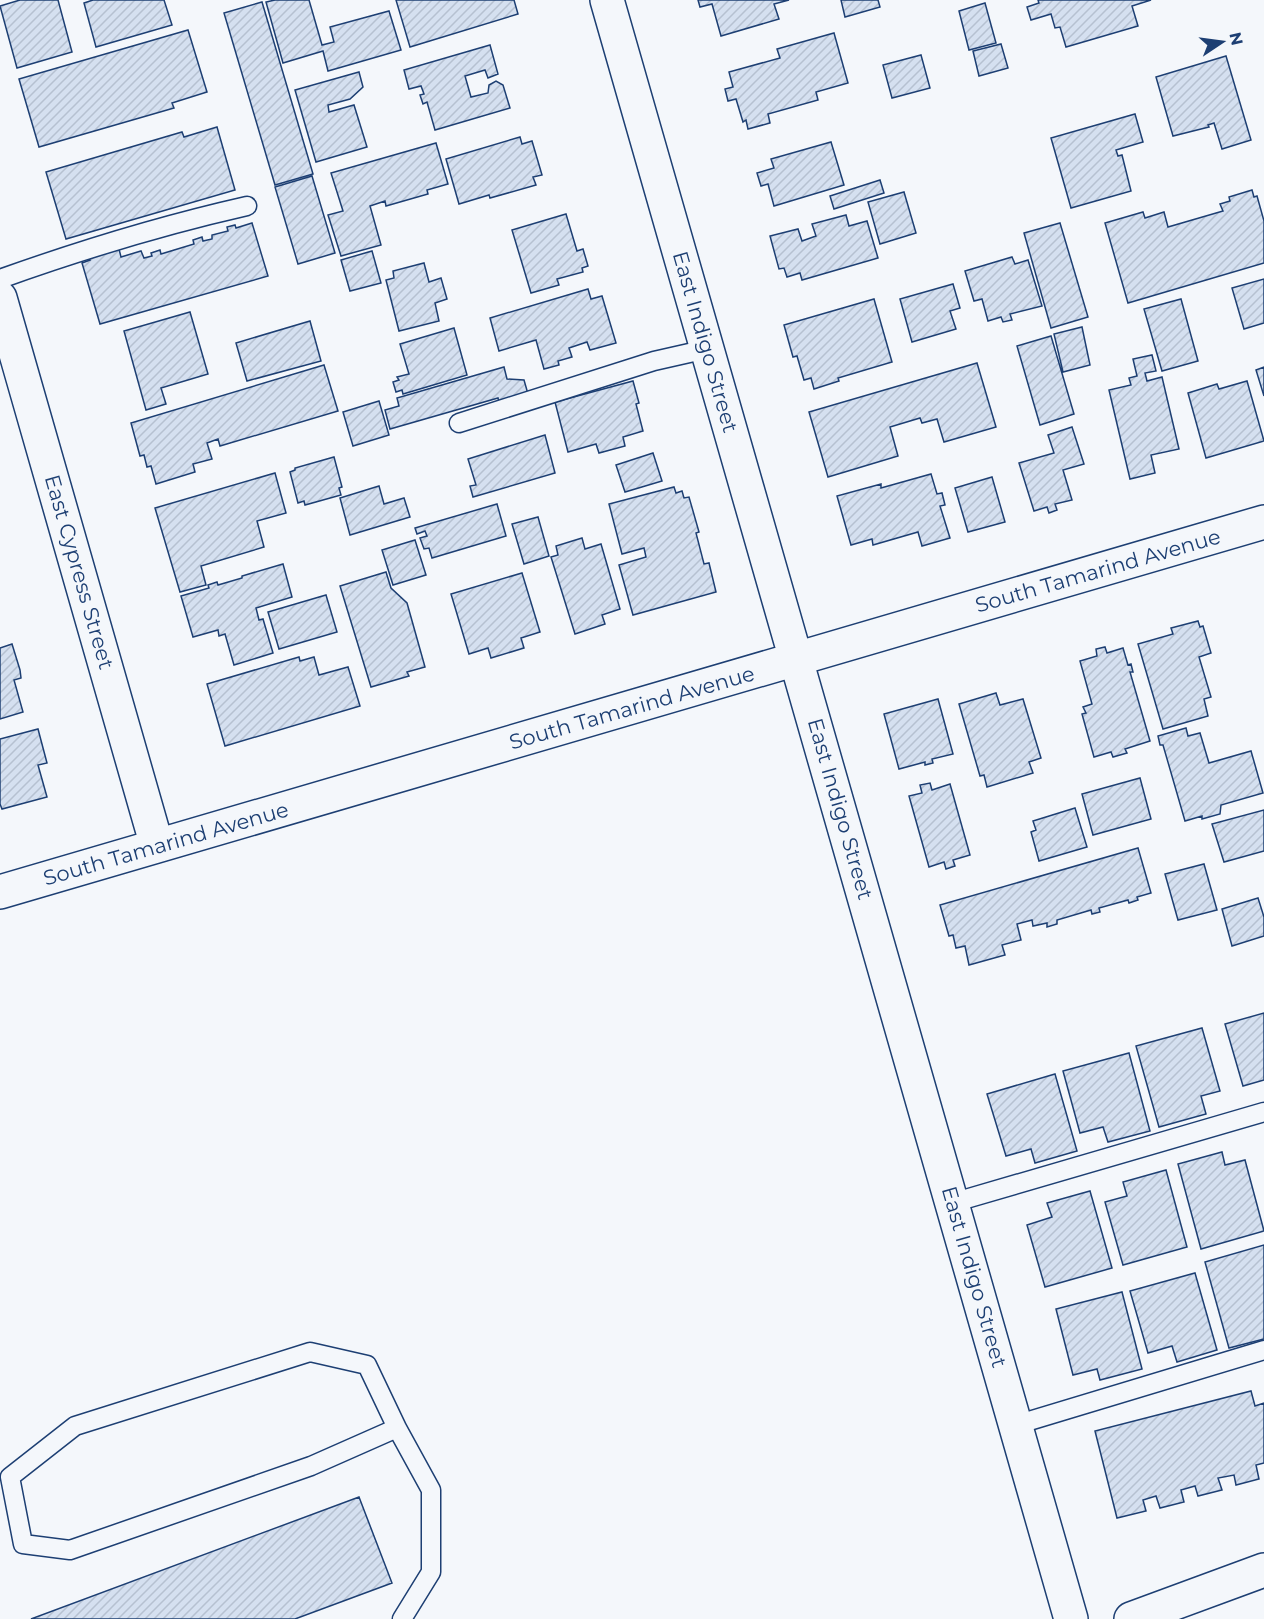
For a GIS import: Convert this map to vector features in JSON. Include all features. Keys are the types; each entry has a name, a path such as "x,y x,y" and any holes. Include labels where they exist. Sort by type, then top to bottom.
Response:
{"street":[{"name":"East Indigo Street","path":"607,0 1071,1619"},
{"name":"East Cypress Street","path":"0,298 157,846"},
{"name":"South Tamarind Avenue","path":"0,892 1264,522"},
{"path":"1131,1619 1264,1570"}],"lane":[{"path":"0,279 93,247 192,218 247,206"},
{"path":"459,423 654,361 707,349"},
{"path":"952,1203 1264,1112"},
{"path":"1016,1425 1264,1350"},
{"path":"397,1428 311,1466 70,1550 23,1544 10,1477 75,1426 310,1352 367,1365 397,1428 431,1490 431,1572 402,1619"}],"building":[{"path":"20,0 58,0 72,52 17,68 0,6"},
{"path":"93,0 164,0 172,25 96,47 84,3"},
{"path":"309,0 322,45 334,42 330,27 389,11 401,50 328,71 323,51 283,63 266,2"},
{"path":"396,0 514,0 518,14 410,47"},
{"path":"698,0 789,0 774,4 779,19 721,36 712,4 700,7"},
{"path":"841,0 878,0 880,7 845,17"},
{"path":"1038,0 1151,0 1132,6 1138,26 1066,47 1060,27 1055,28 1051,14 1031,20 1027,7 1039,3"},
{"path":"262,2 313,174 275,185 224,13"},
{"path":"985,3 996,43 969,50 959,11"},
{"path":"188,30 207,92 172,103 174,108 39,147 19,79"},
{"path":"834,33 848,83 816,92 818,100 768,114 770,123 748,129 746,120 743,122 736,99 728,101 725,89 733,87 729,72 780,58 777,49"},
{"path":"1001,44 1008,68 979,76 973,51"},
{"path":"490,45 498,74 488,78 485,70 465,76 471,97 488,93 489,85 496,81 503,85 510,108 435,130 427,102 423,104 420,95 424,94 421,86 409,89 404,70"},
{"path":"921,55 930,88 892,98 883,65"},
{"path":"1226,56 1251,140 1222,149 1214,123 1208,125 1209,127 1173,136 1156,77"},
{"path":"359,72 363,87 350,99 328,105 329,112 354,105 367,147 316,162 295,90"},
{"path":"1135,114 1143,142 1116,150 1118,156 1122,155 1131,191 1071,208 1051,138"},
{"path":"217,127 235,190 66,239 46,172 182,132 184,137"},
{"path":"520,137 522,144 532,141 542,175 533,177 536,185 459,204 446,159"},
{"path":"831,142 844,185 774,206 768,184 761,186 757,173 774,168 771,159"},
{"path":"436,143 448,184 427,190 428,194 386,206 385,201 370,206 381,245 341,256 328,215 343,211 331,173"},
{"path":"312,176 335,253 298,264 275,187"},
{"path":"880,180 884,193 834,209 830,196"},
{"path":"1252,190 1254,197 1257,196 1264,221 1264,263 1128,303 1105,223 1143,212 1145,218 1164,212 1168,227 1223,211 1220,204 1230,201 1229,197"},
{"path":"904,192 916,233 880,244 868,202"},
{"path":"566,214 577,251 583,249 588,266 582,268 583,272 557,279 559,285 531,293 512,230"},
{"path":"846,215 849,226 867,221 878,258 802,280 800,273 787,277 784,268 779,269 770,236 798,229 802,241 816,236 812,224"},
{"path":"252,223 268,276 100,324 82,263 90,260 89,258 119,249 121,257 141,251 144,258 160,250 161,254 194,244 193,240 202,237 203,241 212,239 212,235 228,231 227,227 235,225 236,228"},
{"path":"1060,223 1088,317 1051,328 1024,233"},
{"path":"372,251 381,283 350,291 341,260"},
{"path":"1012,257 1015,264 1028,260 1042,306 1010,314 1012,320 1003,322 1001,317 988,321 982,299 974,301 965,271"},
{"path":"424,263 429,282 441,278 447,299 435,303 439,321 399,331 386,280 394,278 393,271"},
{"path":"1264,279 1264,323 1244,329 1232,288"},
{"path":"953,284 960,308 950,311 956,329 912,342 900,299"},
{"path":"588,289 591,299 602,296 616,343 590,350 587,342 569,348 572,357 558,361 559,365 544,369 536,340 499,351 490,318"},
{"path":"874,299 892,362 838,378 839,381 814,389 811,378 804,380 797,356 793,357 784,325"},
{"path":"1181,299 1198,361 1162,371 1144,309"},
{"path":"190,312 208,374 161,388 166,404 146,410 124,331"},
{"path":"310,321 321,361 247,381 236,343"},
{"path":"1082,327 1090,365 1063,372 1054,334"},
{"path":"454,328 467,375 403,394 402,390 396,392 393,382 399,380 397,377 409,374 400,344"},
{"path":"1051,336 1074,414 1040,425 1017,346"},
{"path":"1152,355 1156,371 1145,373 1147,381 1162,377 1179,449 1151,455 1155,473 1130,479 1109,390 1131,385 1129,378 1137,376 1133,359"},
{"path":"977,363 996,427 944,442 937,419 922,423 920,418 890,427 898,456 828,477 809,412"},
{"path":"324,365 338,411 220,446 218,439 207,443 212,459 193,464 195,472 156,484 151,466 147,467 144,455 140,456 131,423"},
{"path":"504,367 507,379 524,380 528,394 499,402 498,398 390,429 385,410 399,406 397,398"},
{"path":"1264,367 1264,396 1256,370"},
{"path":"633,381 643,431 623,437 625,446 599,453 596,444 568,452 555,402"},
{"path":"1247,381 1264,441 1206,458 1188,393 1217,384 1219,389"},
{"path":"379,401 389,435 353,446 343,412"},
{"path":"1072,427 1084,464 1063,470 1072,500 1055,504 1057,510 1049,513 1047,507 1034,511 1019,463 1054,453 1048,435"},
{"path":"545,435 555,473 473,497 470,486 476,485 468,459"},
{"path":"653,453 662,481 625,492 616,465"},
{"path":"334,457 342,487 339,488 341,495 305,505 304,501 298,503 290,472 295,468"},
{"path":"275,473 286,513 257,521 264,547 201,566 206,585 180,592 155,508"},
{"path":"931,474 937,494 942,493 945,505 940,506 950,538 922,546 918,532 873,545 872,539 851,545 837,496 881,484 881,488"},
{"path":"992,477 1005,522 968,532 955,488"},
{"path":"379,486 384,504 404,498 410,517 350,535 340,498"},
{"path":"674,487 676,493 682,491 684,498 689,497 699,532 696,533 704,564 709,563 716,592 633,615 619,565 646,557 644,548 622,554 609,504"},
{"path":"497,504 506,536 432,558 429,548 424,549 420,538 427,536 425,531 417,534 415,528"},
{"path":"538,517 549,556 524,564 512,524"},
{"path":"582,538 585,549 601,544 620,609 602,615 605,624 575,634 551,557 558,555 556,546"},
{"path":"415,540 426,575 393,585 382,550"},
{"path":"283,564 292,597 256,608 259,620 263,619 273,653 234,665 225,634 219,636 218,630 193,637 181,596 209,588 208,585 217,582 218,585"},
{"path":"386,572 391,588 407,603 425,667 407,672 409,676 371,687 340,586"},
{"path":"522,573 540,632 521,638 524,648 491,658 488,648 469,654 451,594"},
{"path":"326,595 337,632 279,649 268,612"},
{"path":"1198,621 1200,627 1203,626 1211,653 1199,657 1211,697 1204,699 1208,716 1163,729 1138,644 1173,634 1171,628"},
{"path":"12,644 21,678 14,680 23,712 0,719 0,648"},
{"path":"1105,647 1107,653 1123,648 1128,665 1131,664 1133,672 1130,672 1150,741 1125,749 1127,753 1113,757 1111,752 1094,757 1082,714 1086,713 1083,707 1092,704 1080,661 1097,656 1096,649"},
{"path":"299,657 300,661 314,657 319,675 348,667 360,706 225,746 207,684"},
{"path":"996,693 1000,705 1023,699 1041,758 1029,762 1033,773 987,787 984,775 980,776 959,704"},
{"path":"938,699 953,754 932,759 933,763 925,765 925,762 899,769 884,714"},
{"path":"1186,728 1188,736 1200,733 1209,763 1251,751 1263,793 1221,805 1220,814 1185,821 1163,745 1160,745 1158,736"},
{"path":"38,729 47,763 38,765 47,797 2,809 0,804 0,739"},
{"path":"1140,778 1151,819 1093,835 1082,794"},
{"path":"930,783 932,790 950,784 970,855 953,860 955,866 946,869 944,862 929,867 909,796 922,793 920,785"},
{"path":"1075,808 1087,847 1039,861 1031,832 1036,830 1033,821"},
{"path":"1264,810 1264,851 1224,862 1212,824"},
{"path":"1138,848 1151,893 1137,897 1138,900 1129,903 1128,900 1099,908 1100,912 1092,914 1091,910 1057,920 1057,924 1047,927 1047,923 1033,926 1032,920 1017,924 1021,940 1002,945 1005,955 969,965 965,946 956,948 953,935 949,936 940,905"},
{"path":"1204,864 1217,910 1178,920 1165,874"},
{"path":"1258,898 1264,917 1264,936 1232,946 1222,909"},
{"path":"1264,1013 1264,1080 1243,1086 1225,1024"},
{"path":"1202,1028 1220,1091 1201,1096 1206,1114 1159,1127 1136,1046"},
{"path":"1129,1053 1150,1131 1108,1142 1103,1127 1080,1133 1063,1071"},
{"path":"1055,1074 1077,1151 1035,1163 1031,1149 1006,1156 987,1094"},
{"path":"1222,1152 1225,1165 1245,1160 1264,1231 1201,1249 1178,1164"},
{"path":"1166,1170 1187,1247 1123,1265 1105,1202 1127,1196 1123,1182"},
{"path":"1090,1191 1112,1268 1045,1287 1027,1225 1052,1217 1047,1203"},
{"path":"1264,1245 1264,1339 1229,1348 1205,1262"},
{"path":"1195,1273 1217,1350 1177,1362 1172,1346 1148,1353 1130,1291"},
{"path":"1122,1292 1142,1369 1100,1380 1097,1369 1073,1375 1056,1309"},
{"path":"1251,1391 1255,1406 1264,1403 1264,1463 1256,1465 1259,1479 1236,1485 1234,1475 1218,1478 1222,1490 1198,1496 1195,1486 1181,1490 1184,1502 1160,1508 1156,1496 1143,1500 1146,1511 1117,1518 1095,1431"},
{"path":"359,1497 392,1583 295,1619 31,1619"}]}
